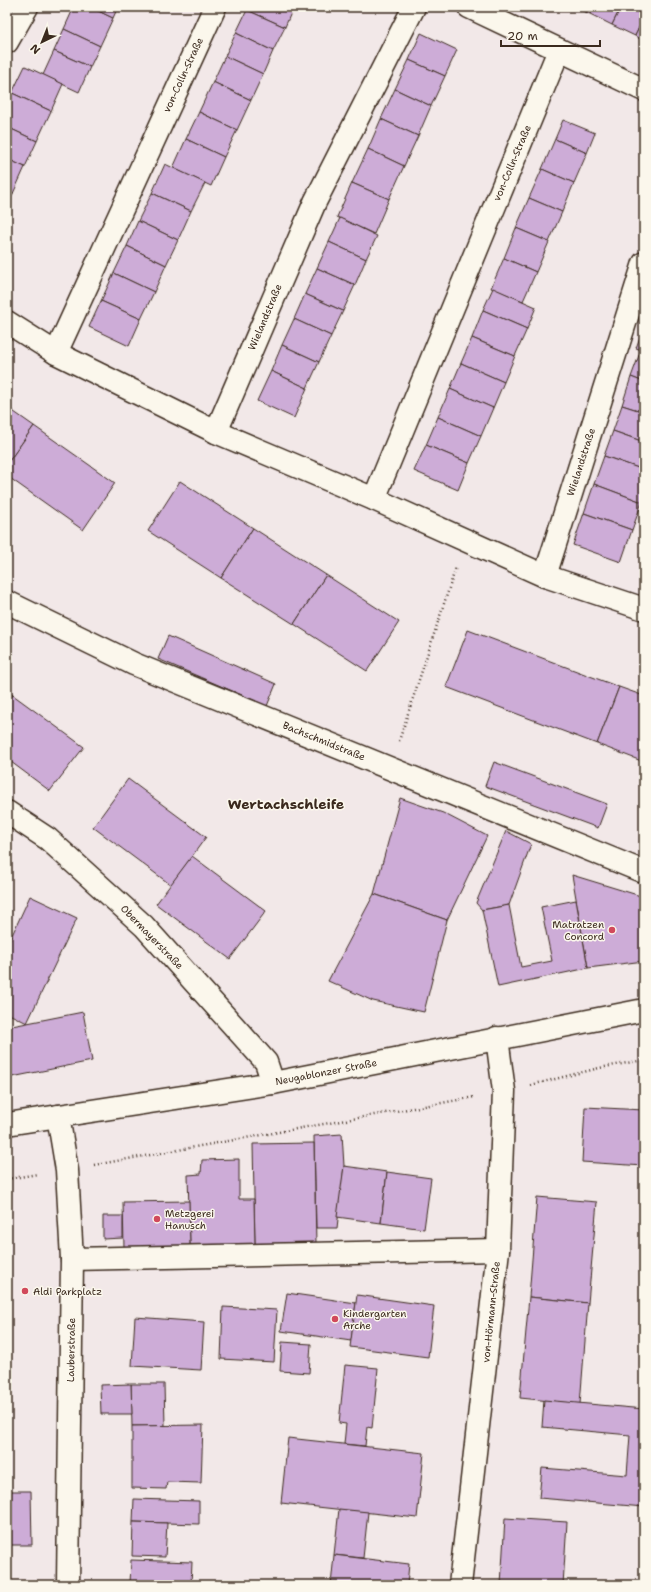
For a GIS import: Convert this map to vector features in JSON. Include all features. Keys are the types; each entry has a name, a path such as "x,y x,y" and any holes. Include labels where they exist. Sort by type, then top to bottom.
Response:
{"street":[{"path":"7,42 27,7"},
{"name":"von-Colln-Straße","path":"56,353 150,143 215,7"},
{"name":"Wielandstraße","path":"216,432 315,202 414,7"},
{"path":"469,7 644,90"},
{"name":"von-Colln-Straße","path":"374,499 559,50"},
{"name":"Wielandstraße","path":"545,576 644,263"},
{"path":"7,322 56,353 216,432 374,499 545,576 644,609"},
{"name":"Bachschmidstraße","path":"7,602 134,664 644,872"},
{"name":"Obermayerstraße","path":"7,812 48,839 144,926 266,1062 273,1083"},
{"name":"Neugablonzer Straße","path":"7,1124 273,1083 644,1010"},
{"name":"von-Hörmann-Straße","path":"460,1585 498,1250 504,1092 497,1038"},
{"name":"Lauberstraße","path":"58,1116 67,1170 72,1259 68,1585"},
{"path":"72,1259 498,1250"}],"path":[{"path":"387,767 403,731 465,540"},
{"path":"7,1179 67,1170 504,1092 600,1068 644,1060"}],"building":[{"path":"74,7 90,7 113,18 100,46 64,29"},
{"path":"90,7 118,7 113,18"},
{"path":"248,7 293,8 285,27 247,10"},
{"path":"574,7 593,7 590,14"},
{"path":"593,7 621,7 612,25 590,14"},
{"path":"621,7 644,7 644,17 635,36 612,25"},
{"path":"247,10 285,27 273,51 236,33"},
{"path":"644,17 644,41 635,36"},
{"path":"64,29 100,46 90,67 54,51"},
{"path":"236,33 273,51 263,74 225,56"},
{"path":"421,33 457,50 445,76 409,60"},
{"path":"54,51 90,67 79,92 43,75"},
{"path":"225,56 263,74 251,100 213,82"},
{"path":"409,60 445,76 431,106 395,89"},
{"path":"25,66 63,84 51,111 12,93"},
{"path":"213,82 251,100 237,130 199,112"},
{"path":"395,89 431,106 418,136 381,119"},
{"path":"12,93 51,111 37,141 7,127 7,104"},
{"path":"199,112 237,130 224,157 186,139"},
{"path":"381,119 418,136 404,166 368,149"},
{"path":"563,120 595,133 587,153 555,139"},
{"path":"7,127 37,141 25,167 7,159"},
{"path":"186,139 224,157 211,186 173,168"},
{"path":"555,139 587,153 574,183 542,169"},
{"path":"368,149 404,166 389,199 352,183"},
{"path":"7,159 25,167 11,198 7,196"},
{"path":"165,164 205,183 191,211 152,193"},
{"path":"542,169 574,183 562,212 529,198"},
{"path":"352,183 389,199 374,234 337,217"},
{"path":"152,193 191,211 178,240 138,221"},
{"path":"529,198 562,212 549,242 516,228"},
{"path":"340,218 377,236 366,259 329,242"},
{"path":"138,221 178,240 166,265 127,246"},
{"path":"516,228 549,242 536,272 504,258"},
{"path":"329,242 366,259 355,285 317,268"},
{"path":"127,246 166,265 154,292 114,273"},
{"path":"504,258 536,272 523,301 491,288"},
{"path":"317,268 355,285 343,311 305,294"},
{"path":"114,273 154,292 141,319 101,301"},
{"path":"493,288 536,307 527,329 483,310"},
{"path":"305,294 343,311 331,336 294,319"},
{"path":"101,301 141,319 129,346 89,327"},
{"path":"483,310 527,329 515,356 472,338"},
{"path":"294,319 331,336 319,362 282,345"},
{"path":"644,326 644,351 636,348"},
{"path":"472,338 515,356 504,382 461,363"},
{"path":"282,345 319,362 307,388 271,371"},
{"path":"641,350 644,351 644,382 631,377"},
{"path":"461,363 504,382 493,408 450,389"},
{"path":"271,371 307,388 294,418 257,401"},
{"path":"631,377 644,382 644,412 622,405"},
{"path":"450,389 493,408 481,436 438,417"},
{"path":"622,405 644,412 644,442 613,431"},
{"path":"7,407 34,426 7,464"},
{"path":"438,417 481,436 469,463 426,445"},
{"path":"34,426 115,483 83,530 7,476 7,464"},
{"path":"613,431 644,442 644,470 604,456"},
{"path":"426,445 469,463 458,490 414,471"},
{"path":"604,456 644,470 644,497 642,502 594,484"},
{"path":"180,481 253,528 221,578 148,531"},
{"path":"594,484 642,502 632,530 584,513"},
{"path":"584,513 632,530 621,562 573,545"},
{"path":"253,528 326,575 294,624 221,578"},
{"path":"326,575 399,622 367,671 294,624"},
{"path":"468,630 619,687 597,744 446,687"},
{"path":"168,636 276,684 267,706 158,659"},
{"path":"619,687 644,696 644,762 597,744"},
{"path":"7,690 13,695 7,703"},
{"path":"13,695 84,747 50,791 7,759 7,703"},
{"path":"494,762 607,804 598,828 485,786"},
{"path":"128,779 206,837 171,885 93,827"},
{"path":"400,798 443,813 487,836 447,920 374,894"},
{"path":"506,831 531,844 509,905 482,910 476,903"},
{"path":"192,856 266,911 230,959 156,904"},
{"name":"Matratzen Concord","path":"572,875 644,897 644,961 588,968"},
{"path":"374,894 447,920 424,1012 373,1001 328,981"},
{"path":"30,896 77,918 27,1023 7,1013 7,946"},
{"path":"576,900 588,968 498,987 482,910 509,905 521,967 552,961 541,907"},
{"path":"83,1012 92,1061 7,1078 7,1027"},
{"path":"585,1107 644,1110 644,1166 582,1162"},
{"path":"342,1134 344,1166 337,1228 316,1228 314,1136"},
{"path":"314,1143 316,1244 255,1245 253,1144"},
{"path":"239,1159 239,1199 254,1199 255,1245 190,1247 188,1175 201,1174 202,1160"},
{"path":"344,1166 387,1172 381,1223 337,1217"},
{"path":"387,1172 431,1178 424,1229 381,1223"},
{"path":"537,1197 597,1202 588,1303 529,1297"},
{"path":"189,1201 190,1247 124,1248 123,1202"},
{"path":"103,1216 123,1216 123,1238 103,1239"},
{"path":"287,1293 356,1303 351,1341 281,1331"},
{"path":"357,1295 434,1306 428,1357 350,1347"},
{"path":"529,1297 588,1303 580,1404 520,1398"},
{"path":"223,1307 277,1310 274,1362 221,1359"},
{"path":"135,1317 204,1322 201,1370 132,1366"},
{"path":"282,1342 311,1344 309,1373 280,1371"},
{"path":"345,1365 378,1368 372,1428 367,1427 365,1446 344,1444 346,1424 339,1423"},
{"path":"131,1384 164,1384 165,1426 132,1426"},
{"path":"131,1384 132,1414 101,1414 100,1385"},
{"path":"544,1400 644,1409 644,1507 539,1498 542,1468 627,1475 630,1435 542,1427"},
{"path":"203,1425 201,1483 167,1482 166,1489 132,1488 132,1426"},
{"path":"288,1438 424,1453 417,1518 281,1503"},
{"path":"7,1491 31,1491 32,1545 7,1545"},
{"path":"134,1499 199,1501 199,1524 133,1522"},
{"path":"339,1509 368,1512 363,1558 334,1555"},
{"path":"505,1518 567,1522 563,1585 501,1585"},
{"path":"133,1522 167,1523 165,1557 132,1556"},
{"path":"334,1555 409,1564 407,1585 331,1585"},
{"path":"131,1560 192,1562 191,1585 130,1585"}],"place":[{"name":"Matratzen Concord","path":"612,930"},
{"name":"Metzgerei Hanusch","path":"157,1219"},
{"name":"Aldi Parkplatz","path":"25,1291"},
{"name":"Kindergarten Arche","path":"335,1319"}],"district":[{"name":"Wertachschleife","path":"286,804"}]}
